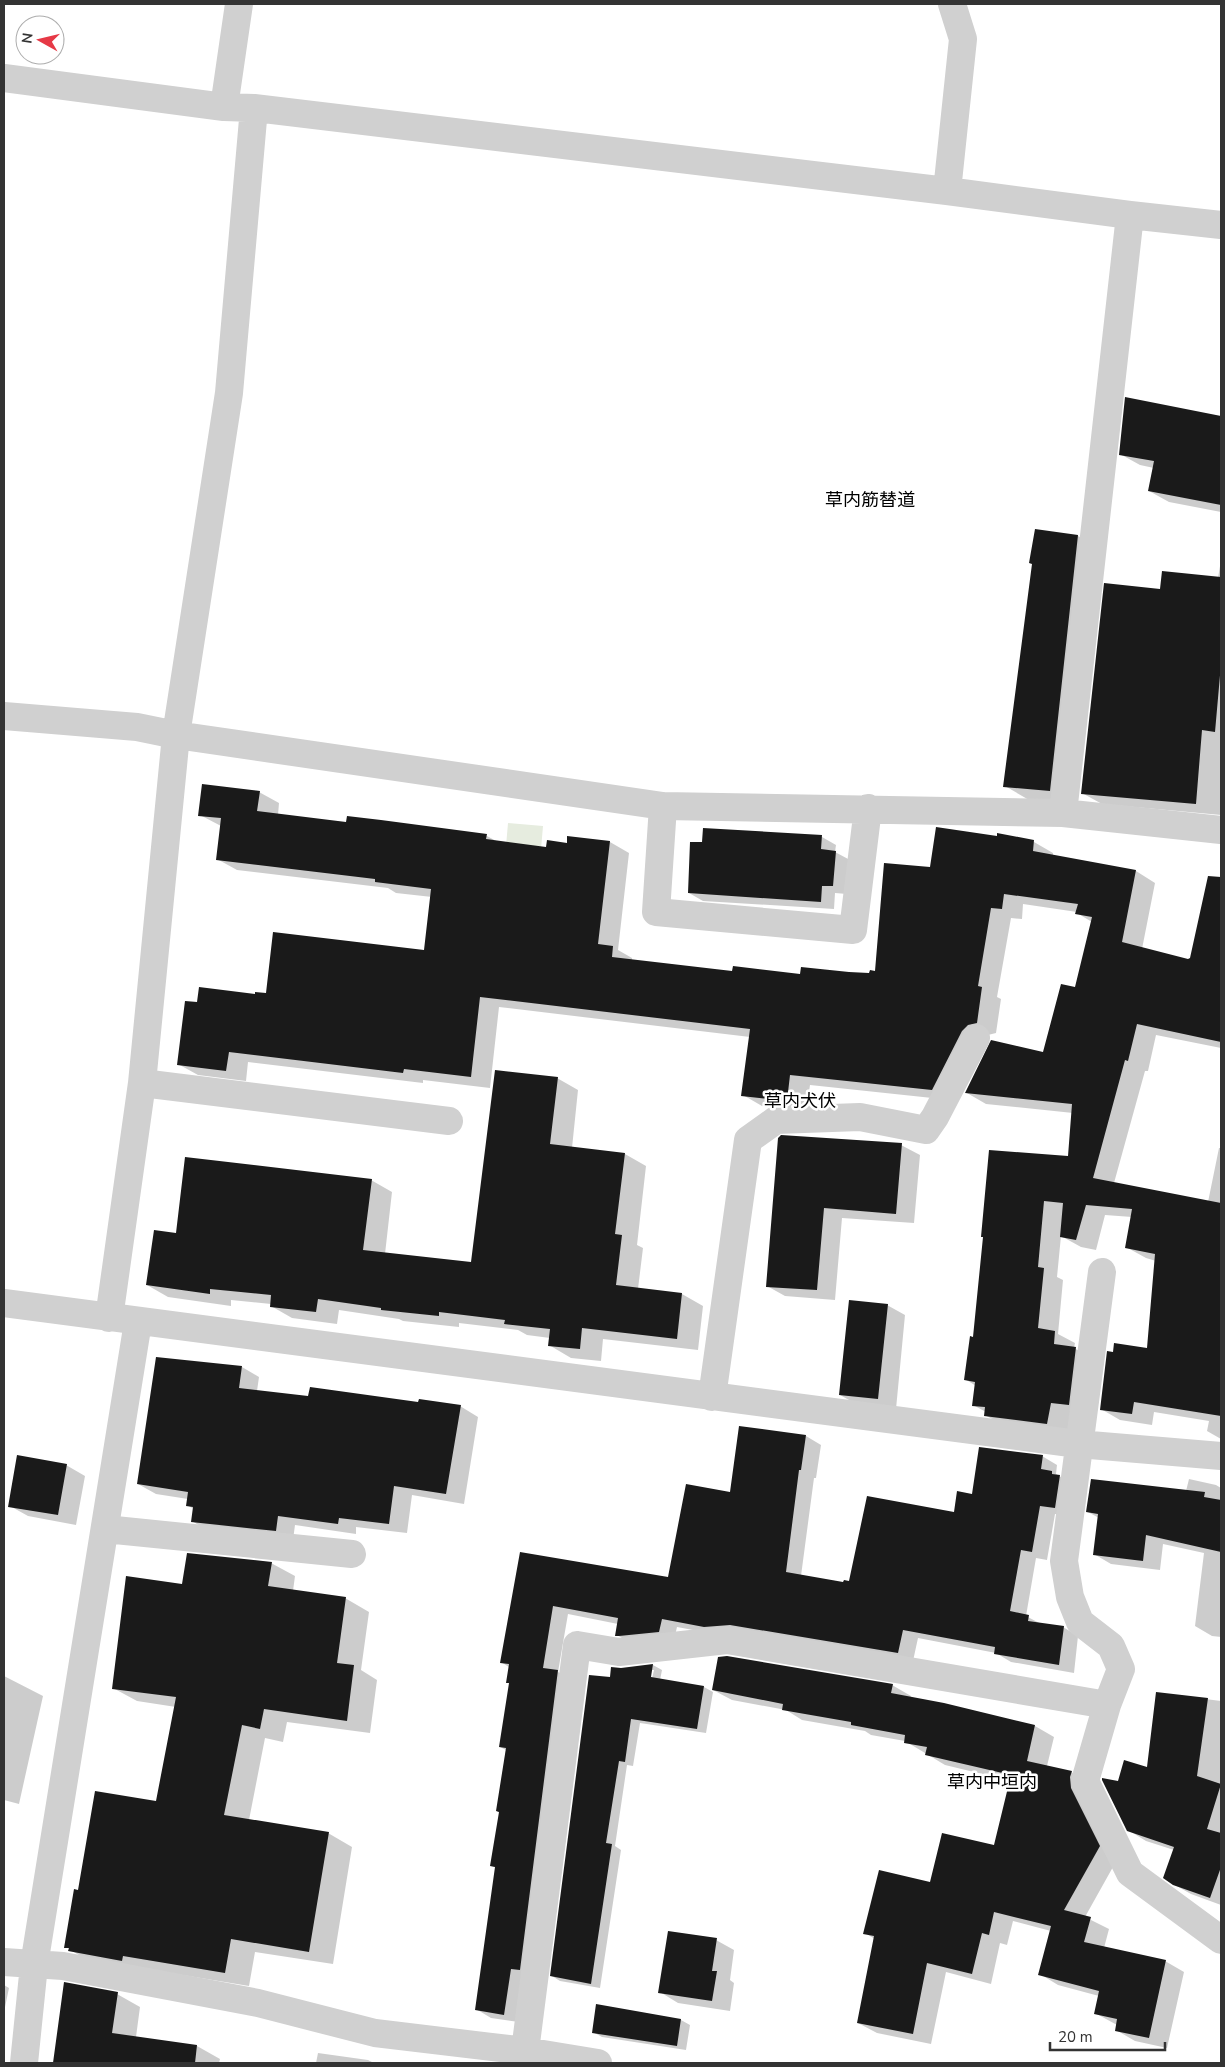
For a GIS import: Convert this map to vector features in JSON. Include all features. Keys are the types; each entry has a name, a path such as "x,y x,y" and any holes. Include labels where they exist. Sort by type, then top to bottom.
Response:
{"street":[{"path":"224,107 239,4"},
{"path":"947,191 963,39 952,4"},
{"path":"4,78 224,107 254,108 1221,225"},
{"path":"108,1318 142,1083 176,735 229,393 254,108"},
{"path":"1063,812 1130,215"},
{"path":"4,716 137,727 176,735 663,806 1063,812 1221,830"},
{"path":"663,806 656,912 853,930 868,808"},
{"path":"712,1397 748,1140 776,1120 860,1117 926,1130 935,1117 976,1038"},
{"path":"142,1083 449,1121"},
{"path":"1102,1272 1064,1561 1070,1598 1080,1622 1111,1646 1121,1669 1107,1705 1085,1781 1130,1873 1221,1940"},
{"path":"4,1303 1078,1444 1221,1456"},
{"path":"24,2063 34,1966 138,1322"},
{"path":"105,1529 352,1554"},
{"path":"525,2052 577,1645 619,1652 727,1640 1107,1705"},
{"path":"4,1962 34,1966 62,1966 258,2003 375,2032 598,2063"}],"shaded area":[{"path":"508,823 543,826 534,931 499,928"}],"building":[{"path":"1125,397 1221,416 1221,505 1148,491 1154,461 1119,455"},
{"path":"1035,529 1078,535 1050,791 1003,787 1032,564 1029,563"},
{"path":"1162,571 1221,577 1221,664 1215,732 1202,730 1196,804 1081,794 1104,583 1160,589"},
{"path":"202,784 260,791 257,811 346,822 347,816 381,820 487,834 486,839 546,847 547,840 567,843 567,836 610,841 598,944 613,946 612,957 732,971 733,966 800,974 801,967 849,972 869,973 870,970 875,971 884,863 930,867 936,827 997,836 997,833 1034,840 1033,851 1136,870 1122,942 1188,959 1190,958 1208,876 1221,877 1221,1042 1137,1024 1128,1061 1125,1060 1093,1178 1221,1203 1221,1416 1134,1402 1132,1414 1100,1410 1107,1351 1113,1352 1114,1343 1147,1348 1155,1254 1125,1248 1132,1209 1086,1205 1076,1240 1060,1237 1063,1203 1044,1201 1038,1267 1044,1268 1038,1328 1055,1331 1054,1344 1076,1347 1069,1405 1051,1403 1047,1424 984,1416 985,1407 972,1406 975,1382 964,1380 970,1336 973,1337 989,1150 1068,1156 1072,1104 965,1093 991,1040 1043,1052 1061,984 1075,987 1092,917 1075,914 1078,904 1004,894 1002,909 991,908 978,986 982,987 977,1023 968,1025 962,1031 932,1090 790,1075 787,1101 741,1096 750,1029 480,997 471,1077 404,1069 403,1073 229,1052 226,1071 177,1065 185,1001 197,1002 199,987 255,994 255,992 266,993 273,932 424,950 431,889 375,882 375,879 216,860 221,818 198,816"},
{"path":"703,828 822,835 821,849 836,851 833,886 822,886 821,902 688,893 690,842 702,842"},
{"path":"495,1070 558,1077 550,1144 625,1153 615,1234 622,1235 616,1285 682,1293 677,1339 582,1328 580,1349 548,1346 550,1329 504,1324 505,1320 439,1312 439,1316 381,1310 381,1308 318,1299 316,1312 270,1307 271,1295 210,1289 210,1294 146,1285 154,1230 176,1233 185,1157 372,1179 363,1250 471,1262"},
{"path":"781,1135 902,1143 896,1214 824,1208 817,1290 766,1287 778,1138"},
{"path":"849,1300 888,1304 878,1399 839,1395"},
{"path":"156,1357 242,1366 239,1388 308,1396 310,1387 418,1402 419,1399 461,1405 446,1494 394,1486 389,1524 339,1518 338,1524 278,1516 276,1531 191,1522 193,1507 186,1506 188,1492 137,1484"},
{"path":"739,1426 806,1435 801,1470 799,1470 786,1572 843,1582 844,1580 849,1581 867,1496 954,1512 957,1491 972,1494 979,1447 1043,1455 1041,1469 1060,1475 1055,1508 1040,1506 1032,1552 1021,1550 1010,1611 1029,1615 1028,1621 1064,1626 1059,1665 994,1654 995,1647 903,1630 898,1653 730,1625 704,1627 662,1619 659,1632 615,1636 618,1618 553,1606 543,1668 558,1670 520,1970 511,1969 504,2015 475,2010 495,1867 490,1866 499,1812 496,1811 506,1748 499,1747 509,1683 506,1683 509,1664 500,1663 520,1552 668,1577 686,1484 730,1492"},
{"path":"17,1455 67,1464 58,1515 8,1507"},
{"path":"1091,1479 1205,1492 1204,1497 1221,1500 1221,1552 1146,1535 1143,1561 1093,1555 1098,1514 1086,1512"},
{"path":"187,1553 272,1562 268,1586 346,1597 337,1663 354,1665 347,1721 264,1709 260,1729 242,1725 224,1815 329,1832 309,1952 231,1939 225,1973 123,1956 122,1961 68,1951 69,1948 64,1948 74,1889 78,1890 95,1791 156,1801 176,1697 112,1689 126,1576 182,1584"},
{"path":"727,1656 893,1684 891,1693 944,1703 1035,1725 1027,1761 1072,1771 1070,1777 1071,1788 1100,1846 1064,1910 1091,1917 1084,1942 1166,1960 1149,2038 1115,2031 1117,2019 1094,2014 1099,1991 1038,1975 1051,1926 994,1912 989,1935 982,1933 972,1974 927,1963 913,2034 857,2023 874,1936 863,1934 879,1870 930,1882 942,1833 994,1845 1011,1775 925,1755 927,1747 904,1743 905,1735 851,1725 851,1722 782,1710 783,1704 712,1690 718,1657"},
{"path":"653,1664 651,1677 704,1686 697,1729 631,1719 625,1762 619,1761 606,1843 612,1844 591,1984 550,1976 589,1675 610,1677 611,1667 621,1668"},
{"path":"1156,1692 1208,1698 1197,1776 1221,1784 1207,1829 1221,1833 1221,1867 1210,1898 1173,1885 1163,1878 1174,1847 1127,1831 1102,1780 1102,1778 1118,1781 1124,1760 1147,1767"},
{"path":"668,1931 717,1938 712,1971 717,1971 712,2001 658,1993"},
{"path":"64,1982 118,1992 112,2033 197,2045 195,2063 53,2063"},
{"path":"596,2004 681,2019 677,2046 592,2033"}],"district":[{"name":"草内筋替道","path":"870,500"},
{"name":"草内犬伏","path":"800,1101"},
{"name":"草内中垣内","path":"992,1782"}]}
